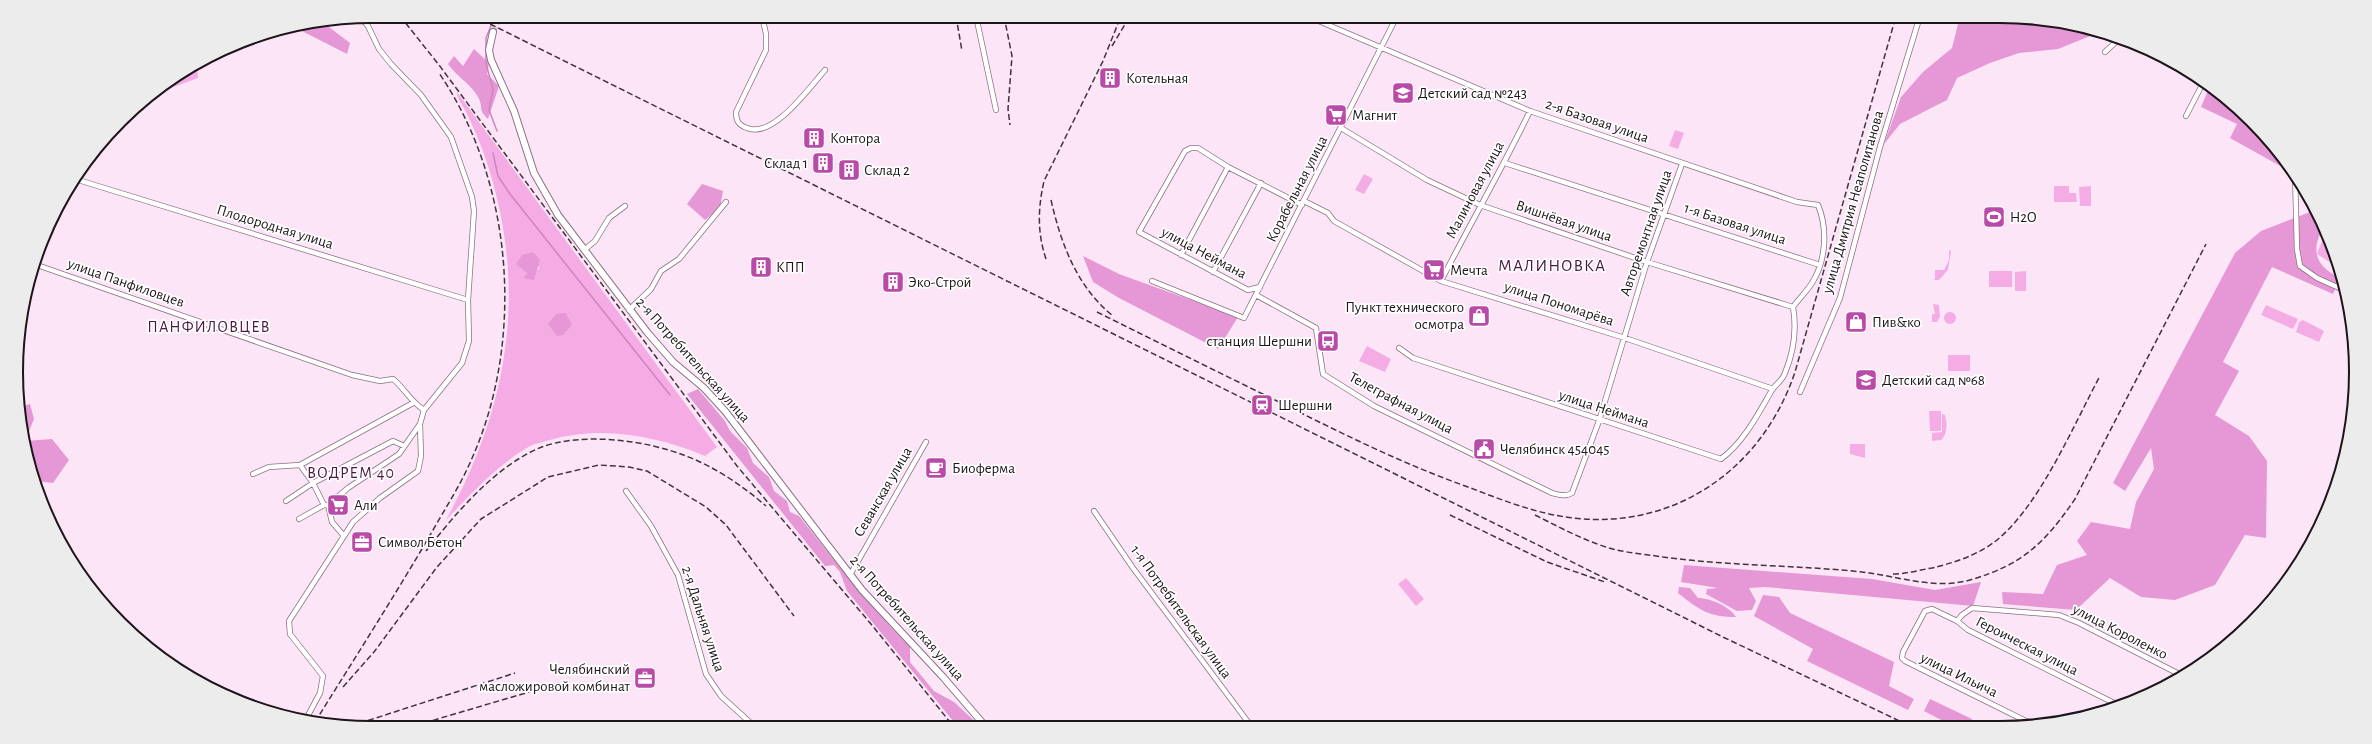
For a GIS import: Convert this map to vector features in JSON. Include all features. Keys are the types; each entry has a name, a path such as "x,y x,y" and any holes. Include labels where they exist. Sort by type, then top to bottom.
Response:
{"street":[{"path":"299,519 326,505 348,488 399,454 404,446 410,441 420,424 424,410 465,357 469,341 468,300 474,211 470,186 451,138 421,95 391,64 379,48 366,23"},
{"path":"764,23 766,34 766,50 736,112 736,120 748,129 762,130 778,121 825,70"},
{"path":"977,23 996,110"},
{"name":"2-я Базовая улица","path":"1323,23 1530,111 1797,202 1818,205 1824,218 1823,254 1820,265"},
{"name":"Корабельная улица","path":"1152,281 1244,318 1342,128 1394,23"},
{"name":"улица Дмитрия Неаполитанова","path":"1800,392 1840,298 1880,147 1918,23"},
{"name":"2-я Потребительская улица","path":"493,32 489,50 490,60 514,112 534,173 558,215 629,310 673,362 704,388 725,411 850,575 887,619 943,677 981,721"},
{"path":"2105,52 2115,43"},
{"path":"2186,116 2201,87"},
{"name":"Малиновая улица","path":"1441,281 1480,205 1505,163 1530,111"},
{"name":"Вишнёвая улица","path":"1342,128 1427,180 1480,205 1647,262 1792,307"},
{"name":"улица Пономарёва","path":"1139,232 1185,151 1191,148 1198,148 1228,167 1303,203 1328,213 1334,220 1441,281 1625,338 1773,389"},
{"name":"1-я Базовая улица","path":"1505,163 1820,265"},
{"name":"Авторемонтная улица","path":"1572,493 1599,421 1647,262 1682,164"},
{"path":"1181,255 1228,167"},
{"name":"Плодородная улица","path":"81,180 468,300"},
{"path":"1213,272 1261,183"},
{"path":"2295,187 2296,249 2300,266 2317,278 2338,288"},
{"path":"629,310 651,288 661,271 679,259 726,202"},
{"path":"584,250 595,241 609,218 625,206"},
{"name":"улица Неймана","path":"1139,232 1248,290 1260,287"},
{"path":"1773,389 1784,375 1791,356 1796,322 1792,307 1812,284 1820,265"},
{"name":"улица Панфиловцев","path":"40,266 352,375 380,381 393,379 401,386 413,403 424,410"},
{"name":"Телеграфная улица","path":"1256,295 1316,328 1323,374 1374,406 1552,493 1563,496 1572,493"},
{"name":"улица Неймана","path":"1399,348 1413,358 1599,421 1721,459 1758,417 1773,389"},
{"path":"253,474 270,467 300,465 413,403"},
{"path":"309,715 320,693 323,676 290,634 288,627 289,621 354,522 380,498 418,471 421,456 420,424"},
{"path":"286,501 313,483 393,441 404,446"},
{"name":"Севанская улица","path":"850,575 926,442"},
{"path":"300,465 326,505 332,522 344,536"},
{"name":"2-я Дальняя улица","path":"626,491 651,526 678,575 706,674 721,696 748,721"},
{"name":"1-я Потребительская улица","path":"1094,511 1133,568 1247,721"},
{"name":"улица Короленко","path":"1957,621 1962,614 1972,608 2059,615 2079,623 2176,673"},
{"name":"Героическая улица","path":"1928,609 1957,621 1968,630 2112,702"},
{"name":"улица Ильича","path":"1928,609 1902,652 1902,658 1905,662 2024,720"}],"shaded area":[{"path":"1958,23 2000,23 2046,26 2091,35 2058,49 2019,53 1990,63 1957,78 1947,100 1900,124 1884,144 1901,97 1923,72 1952,48"},
{"path":"327,26 350,43 347,54 301,31"},
{"path":"474,49 489,63 487,74 499,86 488,119 483,113 480,100 475,92 455,73 448,64 454,56 463,66"},
{"path":"197,70 198,78 169,89"},
{"path":"457,92 717,447 705,456 668,443 629,435 589,433 550,440 530,446 507,462 485,480 446,520 467,478 484,435 497,392 505,348 509,304 507,259 500,213 483,152 472,124","holes":["533,252 539,268 535,273 523,278 527,273 520,266 528,254"]},
{"path":"2208,92 2247,125 2282,167 2230,138 2237,124 2201,107"},
{"path":"1675,130 1684,133 1678,149 1669,146"},
{"path":"1364,174 1373,179 1364,194 1355,190"},
{"path":"702,184 723,191 720,208 705,220 687,204"},
{"path":"2054,186 2069,186 2069,193 2076,193 2077,202 2054,202"},
{"path":"2091,186 2091,206 2080,206 2079,187"},
{"path":"2308,210 2315,222 2309,216"},
{"path":"2310,212 2320,234 2317,243 2317,257 2320,263 2335,275 2337,284 2333,294 2272,267 2223,362 2239,371 2215,415 2249,436 2267,461 2266,538 2245,535 2215,585 2175,600 2141,597 2110,578 2076,610 2003,604 2002,592 2043,594 2057,565 2087,555 2077,541 2091,522 2130,529 2136,502 2154,469 2151,448 2125,491 2113,483 2235,253 2261,231"},
{"path":"2323,239 2331,263 2317,254"},
{"path":"1949,250 1951,251 1948,270 1939,280 1933,280 1935,279 1935,270 1944,270 1949,260"},
{"path":"533,252 540,260 534,280 523,278 527,273 516,264 522,255"},
{"path":"1083,256 1119,274 1238,317 1218,349 1119,298 1093,282"},
{"path":"1989,271 2012,271 2012,287 1989,287"},
{"path":"2026,271 2026,291 2015,291 2015,272"},
{"path":"1933,304 1939,305 1940,317 1937,322 1932,322 1932,314 1935,314"},
{"path":"2266,305 2298,319 2293,329 2261,315"},
{"path":"1950,312 1954,314 1956,318 1954,322 1950,324 1946,322 1944,318 1946,314"},
{"path":"566,313 572,325 563,335 557,336 548,324 556,314"},
{"path":"1885,320 1907,320 1907,328 1885,328"},
{"path":"2303,320 2324,331 2319,342 2296,332 2299,322"},
{"path":"1367,346 1391,359 1385,372 1359,361"},
{"path":"1948,355 1970,355 1970,371 1948,371"},
{"path":"698,389 725,421 730,431 747,448 753,463 769,477 774,491 787,501 790,512 799,516 866,599 910,647 910,662 934,691 954,702 975,721 953,721 847,591 840,572 834,565 825,566 687,394"},
{"path":"30,404 34,419 29,432 26,418 25,405"},
{"path":"1929,411 1941,411 1941,431 1930,431"},
{"path":"1942,414 1945,415 1946,421 1945,435 1941,440 1932,441 1932,433 1942,432"},
{"path":"52,439 69,460 53,483 41,482 30,441"},
{"path":"1850,444 1865,444 1865,458 1850,454"},
{"path":"1684,565 1872,579 1935,590 1981,582 1973,606 1765,587 1749,588 1756,601 1752,610 1737,611 1706,594 1707,589 1718,588 1681,582"},
{"path":"1406,578 1424,599 1416,606 1398,584"},
{"path":"1679,587 1690,588 1698,598 1703,598 1720,604 1733,613 1736,617 1718,616 1698,608 1678,593"},
{"path":"1763,595 1779,597 1790,613 1894,662 1889,686 1914,699 1908,710 1807,661 1813,649 1754,616"},
{"path":"1930,699 1972,719 1972,721 1943,721 1924,711"}],"waterway":[{"path":"492,23 486,38 486,64 493,89 489,110 497,131"},
{"path":"493,153 498,176 510,194 670,395"}],"tunnel":[{"path":"493,32 497,23"}],"railway":[{"path":"406,23 439,65 737,466 871,624 949,721"},
{"path":"488,23 1725,638 1900,721"},
{"path":"957,23 962,51"},
{"path":"1005,23 1012,56 1008,109 1010,125"},
{"path":"1046,259 1041,239 1039,220 1044,181 1103,61 1118,23"},
{"path":"1112,46 1126,23"},
{"path":"1097,312 1372,448 1494,497 1546,513 1573,518 1611,519 1647,514 1680,502 1711,486 1738,464 1761,437 1780,406 1795,372 1894,23"},
{"path":"318,717 401,584 463,477 473,456 490,410 500,361 505,311 503,260 496,210 483,162 464,116 439,73"},
{"path":"1051,200 1060,233 1072,264 1090,292 1113,316"},
{"path":"1535,515 1562,529 1599,545 1615,550 1663,557 1713,562 1862,572 1943,584 1957,583 1988,574 2004,567 2031,550 2053,528 2075,499 2206,244"},
{"path":"1893,574 1908,573 1932,568 1964,558 1986,548 2009,528 2025,510 2040,489 2100,376"},
{"path":"426,551 476,493 505,468 537,449 554,443 572,440 592,439 632,442 670,450 697,460 718,471 748,491 766,506"},
{"path":"343,687 374,652 437,567 481,519 548,477 599,465 629,467 647,471 706,507 726,525 794,616"},
{"path":"1450,515 1547,562 1605,582"},
{"path":"367,721 515,673"},
{"path":"431,721 563,682"}],"place":[{"name":"Котельная","path":"1110,78"},
{"name":"Детский сад №243","path":"1403,93"},
{"name":"Магнит","path":"1336,115"},
{"name":"Контора","path":"814,138"},
{"name":"Склад 1","path":"823,163"},
{"name":"Склад 2","path":"849,170"},
{"name":"H2O","path":"1994,217"},
{"name":"КПП","path":"761,267"},
{"name":"Мечта","path":"1434,270"},
{"name":"Эко-Строй","path":"893,282"},
{"name":"Пункт технического осмотра","path":"1479,316"},
{"name":"Пив&ко","path":"1856,322"},
{"name":"станция Шершни","path":"1328,341"},
{"name":"Детский сад №68","path":"1866,380"},
{"name":"Шершни","path":"1262,405"},
{"name":"Челябинск 454045","path":"1484,449"},
{"name":"Биоферма","path":"936,468"},
{"name":"Али","path":"338,505"},
{"name":"Символ Бетон","path":"362,542"},
{"name":"Челябинский масложировой комбинат","path":"645,678"}],"district":[{"name":"МАЛИНОВКА","path":"1552,265"},
{"name":"ПАНФИЛОВЦЕВ","path":"209,327"},
{"name":"ВОДРЕМ 40","path":"351,473"}]}
